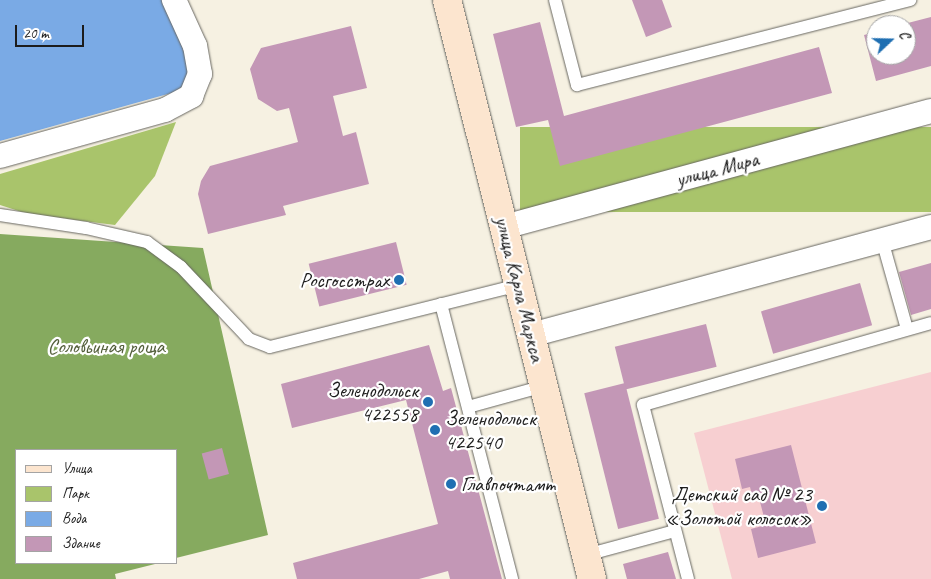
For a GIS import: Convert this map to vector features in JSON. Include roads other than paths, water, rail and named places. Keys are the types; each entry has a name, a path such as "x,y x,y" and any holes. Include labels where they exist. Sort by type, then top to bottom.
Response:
{"street":[{"path":"0,156 165,110 191,96 200,74 195,46 174,0"},
{"name":"улица Карла Маркса","path":"447,0 589,567"},
{"name":"улица Мира","path":"504,227 931,111"},
{"path":"531,335 931,227"}],"lane":[{"path":"555,0 577,85 910,0"},
{"path":"0,215 86,228 147,242 181,267 249,339 270,347 519,285"},
{"path":"882,240 907,329"},
{"path":"442,304 512,579"},
{"path":"688,579 643,405 931,323"},
{"path":"468,407 544,386"},
{"path":"589,567 675,530"}],"water":[{"path":"0,0 162,0 186,55 188,73 183,86 175,92 0,141"}],"place":[{"name":"Росгосстрах","path":"399,280"},
{"name":"Зеленодольск 422558","path":"428,402"},
{"name":"Зеленодольск 422540","path":"435,430"},
{"name":"Главпочтамт","path":"451,484"},
{"name":"Детский сад № 23 «Золотой колосок»","path":"822,506"}],"park label":[{"name":"Соловьиная роща","path":"106,346"}]}
